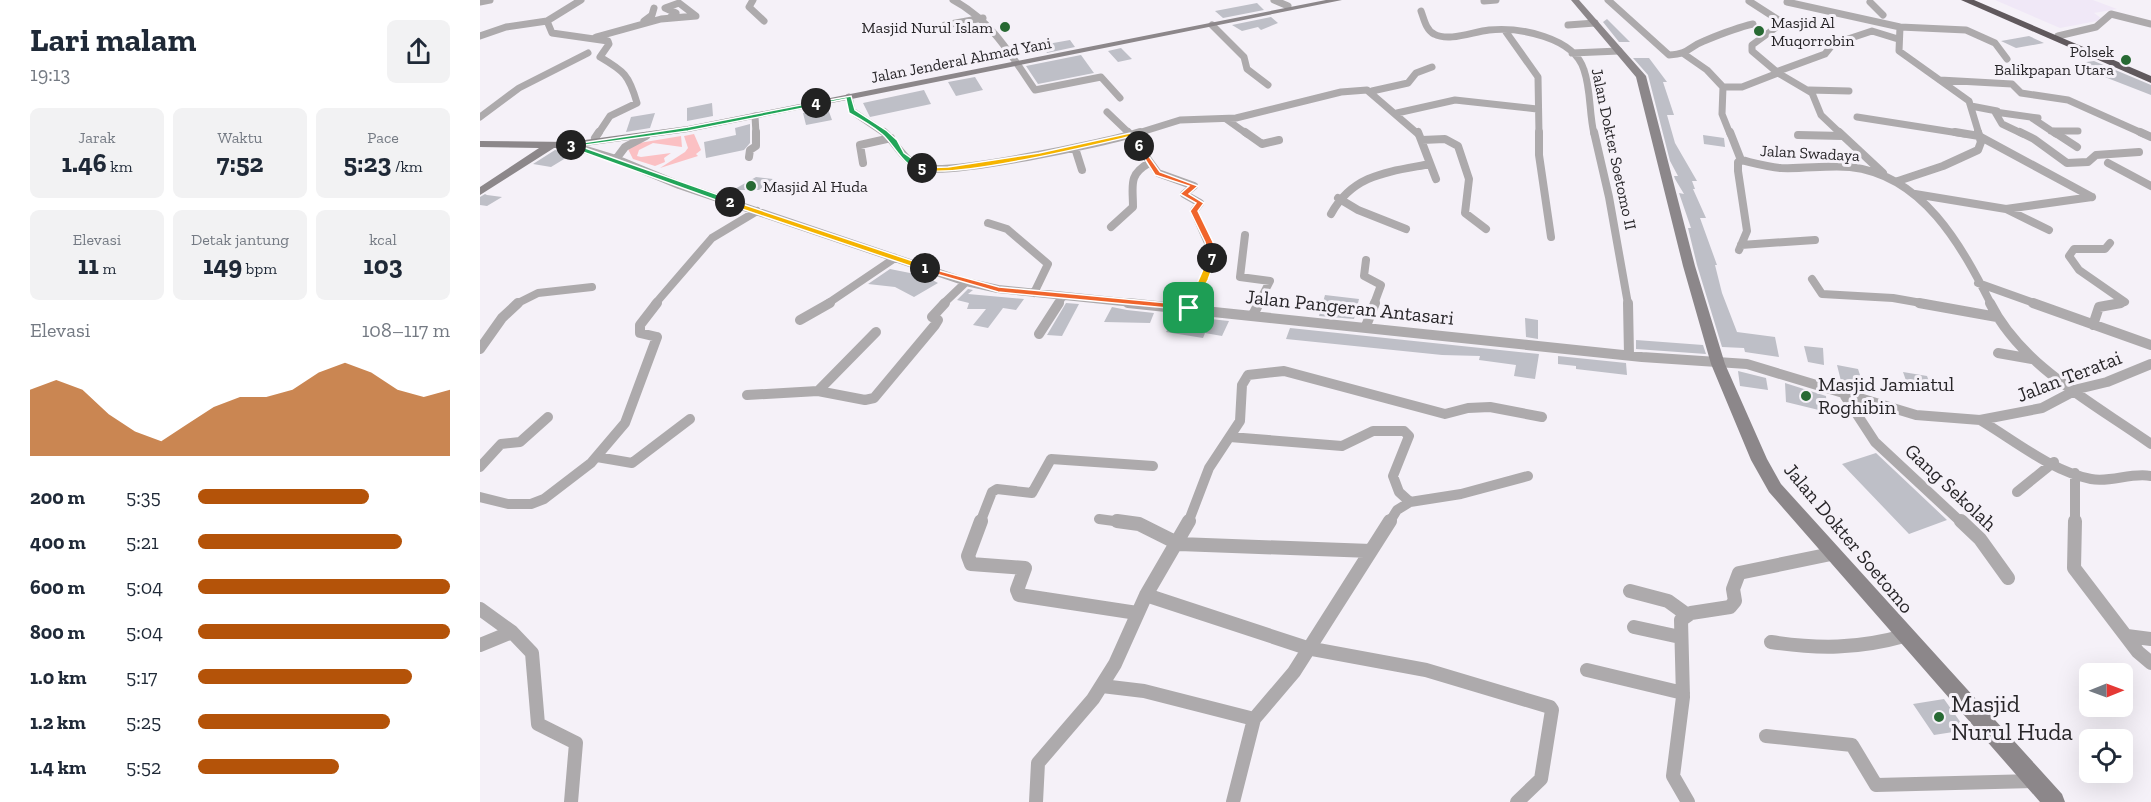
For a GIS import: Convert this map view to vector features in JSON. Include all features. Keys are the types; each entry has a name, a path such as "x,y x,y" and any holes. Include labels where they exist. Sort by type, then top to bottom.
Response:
{"highway":[{"path":"1966,0 2151,77"},
{"path":"1975,0 2151,77"}],"main road":[{"name":"Jalan Jenderal Ahmad Yani","path":"480,142 570,145 646,136 756,116 1319,0"},
{"name":"Jalan Jenderal Ahmad Yani","path":"480,142 595,138 648,132 1338,0"},
{"name":"Jalan Dokter Soetomo","path":"1575,0 1641,76 1689,266 1719,364 1759,460 1775,488 1831,554 2054,802"},
{"path":"480,187 529,154 532,148 524,143"},
{"path":"480,192 554,143"}],"street":[{"path":"480,2 490,0"},
{"path":"480,36 506,27 548,21 581,0"},
{"path":"753,0 749,7 764,21"},
{"path":"953,0 974,10 983,18 1018,62 1036,91 1101,77 1120,98"},
{"path":"1274,0 1288,6"},
{"path":"1484,1 1496,0"},
{"path":"1608,0 1665,53 1684,54 1707,70 1723,87 1742,87 1825,54 1833,44 1872,31 1898,39"},
{"path":"1749,1 1780,19 1778,26 1751,47 1756,54 1777,72 1809,90 1815,96 1818,113 1888,177"},
{"path":"1782,1 1900,27 1971,32 1995,43 2007,59"},
{"path":"1870,2 1883,15"},
{"path":"595,37 669,18 684,18 696,15 679,3 666,7 684,18"},
{"path":"642,24 652,15 654,8"},
{"name":"Jalan Dokter Soetomo II","path":"1421,11 1429,31 1437,36 1452,37 1485,30 1551,38 1562,42 1586,73 1593,130 1610,197 1628,299 1629,355"},
{"path":"669,18 676,14"},
{"path":"2058,36 2096,27 2111,14 2151,24"},
{"path":"945,25 983,18"},
{"path":"548,21 552,33 595,37 608,41 609,44 600,57 622,70 631,81 637,103 610,116 595,138"},
{"path":"1568,25 1595,23"},
{"path":"1684,54 1702,41 1719,37 1728,29 1753,24"},
{"path":"1212,25 1244,57 1247,69 1268,85"},
{"path":"1898,181 1978,150 1981,146 1971,106 1967,99 1900,53 1898,39 1900,27"},
{"path":"1506,32 1531,64 1538,77 1539,155 1551,237"},
{"path":"1572,53 1619,51"},
{"path":"480,117 519,88 588,53"},
{"path":"849,97 852,111 891,138 904,157 919,168 930,170 1075,148 1180,120 1226,119 1348,90 1372,92 1408,83 1416,74 1432,67"},
{"path":"1940,81 1967,80 2012,84 2021,93 2068,100 2151,138"},
{"name":"Jalan Swadaya","path":"1723,87 1722,114 1741,160 1779,168 1849,167 1898,181 1915,194 1964,252 1978,283 1998,317 2032,359"},
{"path":"1809,90 1849,91"},
{"path":"1372,92 1417,130 1436,179"},
{"path":"1397,113 1455,100 1537,110"},
{"path":"1971,106 2035,118 2049,131 2077,147"},
{"path":"1997,111 1995,114 2002,124 2034,139 2067,163 2088,162 2097,155 2139,152"},
{"path":"1107,112 1130,135 1158,173 1194,186 1184,194 1200,203 1194,211 1209,242 1212,258 1204,280 1189,308"},
{"path":"749,157 750,150 756,145 756,116"},
{"path":"1857,117 1979,136 2092,197 2006,209"},
{"path":"1226,119 1262,144 1279,140"},
{"path":"2049,131 2078,131"},
{"path":"1798,135 1843,136"},
{"path":"616,159 625,147 646,136"},
{"path":"863,163 860,145 891,138"},
{"path":"1422,140 1445,139 1458,146 1469,179 1465,213 1486,229"},
{"name":"Jalan Pangeran Antasari","path":"570,145 616,159 679,185 966,282 998,289 1719,364"},
{"path":"1075,148 1083,170"},
{"path":"1741,160 1738,162 1738,171 1747,231 1740,247 1815,240"},
{"path":"1111,226 1133,207 1133,177 1136,170 1149,163"},
{"path":"2108,163 2151,186"},
{"path":"1331,214 1338,198 1362,180 1430,164"},
{"path":"1915,194 2006,209 2049,230"},
{"path":"1338,198 1358,210 1406,229"},
{"path":"480,497 508,504 537,503 597,457 625,423 656,342 657,337 640,333 640,326 647,314 712,238 757,211"},
{"path":"988,223 1007,229 1048,264 1034,293"},
{"path":"1245,235 1240,277 1270,281 1253,315"},
{"path":"2093,325 2099,307 2124,302 2079,270 2069,256 2074,249 2105,249 2110,243"},
{"path":"800,320 850,291 895,258"},
{"path":"1366,260 1364,276 1381,285 1366,326"},
{"path":"1812,279 1822,294 1893,298 1998,317"},
{"path":"747,395 818,391 865,400 874,398 935,325 938,320 932,317 933,314 966,282"},
{"path":"1978,283 2151,345"},
{"path":"480,349 497,325 525,298 535,294 592,287"},
{"path":"1039,334 1063,296"},
{"path":"818,391 876,332"},
{"path":"1998,353 2032,359 2078,389 2151,444"},
{"name":"Jalan Teratai","path":"1719,364 1747,364 1845,396 1916,415 1980,420 2021,414 2042,408 2078,389 2107,382 2151,364"},
{"path":"1036,802 1038,764 1102,686 1115,664 1146,595 1175,542 1193,515 1209,468 1240,421 1242,385 1248,375 1284,371 1311,376 1445,414 1455,414 1471,406 1542,417"},
{"name":"Gang Sekolah","path":"1845,396 1875,442 1980,539 2008,578"},
{"path":"480,467 501,444 520,442 548,417"},
{"path":"597,457 632,463 690,420"},
{"path":"1980,420 2054,462 2089,478 2113,480 2138,472 2151,476"},
{"path":"1230,437 1350,446 1364,435 1374,431 1404,431 1408,433 1409,439 1395,466 1392,480 1394,487 1410,502"},
{"path":"1137,613 1019,595 1017,590 1025,568 971,564 968,556 992,492 997,489 1032,493 1051,459 1153,466"},
{"path":"2018,492 2054,462"},
{"path":"2075,473 2073,486 2077,546 2074,568 2138,652 2151,663"},
{"path":"1233,802 1254,718 1294,672 1307,648 1397,510 1410,502 1461,494 1527,476"},
{"path":"1099,519 1139,524 1175,542 1209,546 1371,551"},
{"path":"1688,802 1673,776 1683,693 1681,620 1686,614 1730,607 1735,601 1733,589 1739,573 1831,554"},
{"path":"1630,591 1668,600 1686,614"},
{"path":"1146,595 1307,648 1426,670 1550,707 1552,710 1541,779 1516,802"},
{"path":"480,609 512,632 532,653 538,724 544,731 569,737 576,743 571,802"},
{"path":"1634,627 1680,637"},
{"path":"480,645 512,632"},
{"path":"1771,642 1841,650 1871,646 1904,636"},
{"path":"2127,636 2151,639"},
{"path":"1587,670 1683,693"},
{"path":"1102,686 1144,691 1254,718"},
{"path":"1766,736 1852,745 1876,785 2036,781"}],"shaded area":[{"path":"1995,0 2093,0 2117,9 2094,13 2101,18 2097,21 2060,28"},
{"path":"694,134 701,150 696,154 698,156 660,168 685,152 688,148 684,136"},
{"path":"681,136 682,147 653,143 639,150 637,156 641,157 671,153 664,158 665,162 655,166 633,159 628,149 639,143"}],"building":[{"path":"1257,3 1264,10 1223,18 1215,11"},
{"path":"1271,17 1278,23 1261,30 1258,27 1242,31 1232,25"},
{"path":"1607,19 1630,42 1619,42 1603,22"},
{"path":"2029,36 2044,43 2016,48 2001,41"},
{"path":"1070,40 1075,47 1047,53 1042,45"},
{"path":"1121,48 1132,59 1118,62 1108,51"},
{"path":"1081,55 1094,73 1038,84 1026,66"},
{"path":"1633,58 1649,58 1667,82 1663,82 1674,115 1667,115 1675,143 1697,181 1692,181 1695,189 1693,189 1706,218 1700,218 1717,265 1715,265 1722,293 1737,332 1775,337 1779,357 1745,352 1744,348 1722,347 1697,265 1688,228 1691,228 1679,193 1684,194 1674,176 1678,176 1670,161 1648,75"},
{"path":"2094,61 2151,85 2151,95 2079,67 2085,66 2079,63"},
{"path":"975,77 983,90 956,96 948,82"},
{"path":"924,90 931,104 870,117 863,103"},
{"path":"712,103 713,116 687,121 687,108"},
{"path":"827,106 832,120 806,125 803,113"},
{"path":"655,113 650,128 626,132 631,117"},
{"path":"750,124 750,143 744,150 706,158 704,142 736,135 735,128"},
{"path":"1703,135 1724,138 1725,147 1704,144"},
{"path":"555,150 574,153 551,167 533,164"},
{"name":"Masjid Al Huda","path":"756,177 773,179 759,190 733,190"},
{"path":"485,194 502,197 487,206 480,205 480,197"},
{"path":"890,269 925,276 938,283 914,297 895,287 868,284"},
{"path":"968,289 973,290 968,294 1024,299 1016,310 1003,308 988,328 973,325 986,309 967,309 969,303 957,300"},
{"path":"1325,295 1359,299 1354,319 1319,316"},
{"path":"1066,303 1079,304 1062,336 1047,335"},
{"path":"1112,307 1154,313 1150,323 1104,322"},
{"path":"1175,317 1229,321 1222,336 1205,333 1203,338 1166,332"},
{"path":"1525,318 1538,320 1538,339 1526,337"},
{"path":"1290,328 1539,354 1535,379 1514,376 1516,365 1479,360 1480,356 1442,355 1286,339"},
{"path":"1636,340 1703,345 1706,354 1636,349"},
{"path":"1804,346 1823,348 1824,365 1808,362"},
{"path":"1558,356 1626,363 1627,375 1576,369 1576,366 1558,364"},
{"path":"1837,365 1858,369 1863,384 1841,381"},
{"path":"1738,371 1766,378 1768,390 1740,386"},
{"path":"1903,372 1927,376 1933,392 1909,389"},
{"name":"Masjid Jamiatul Roghibin","path":"1785,383 1826,396 1827,412 1786,402"},
{"path":"1876,453 1947,520 1909,534 1842,464"},
{"name":"Masjid Nurul Huda","path":"1944,699 1966,730 1934,735 1913,704"}],"place":[{"name":"Masjid Nurul Islam","path":"1005,27"},
{"name":"Masjid Al Muqorrobin","path":"1759,31"},
{"name":"Polsek Balikpapan Utara","path":"2126,60"},
{"name":"Masjid Al Huda","path":"751,186"},
{"name":"Masjid Jamiatul Roghibin","path":"1806,396"},
{"name":"Masjid Nurul Huda","path":"1939,717"}],"route":[{"path":"849,97 849,106 857,116 887,135 904,157 919,168 930,170 1039,155 1112,141 1130,135 1158,173 1194,186 1184,194 1194,197 1200,203 1194,211 1209,242 1212,258 1204,280 1189,308 984,287 679,185 616,159 570,145 688,129 849,97"}]}
